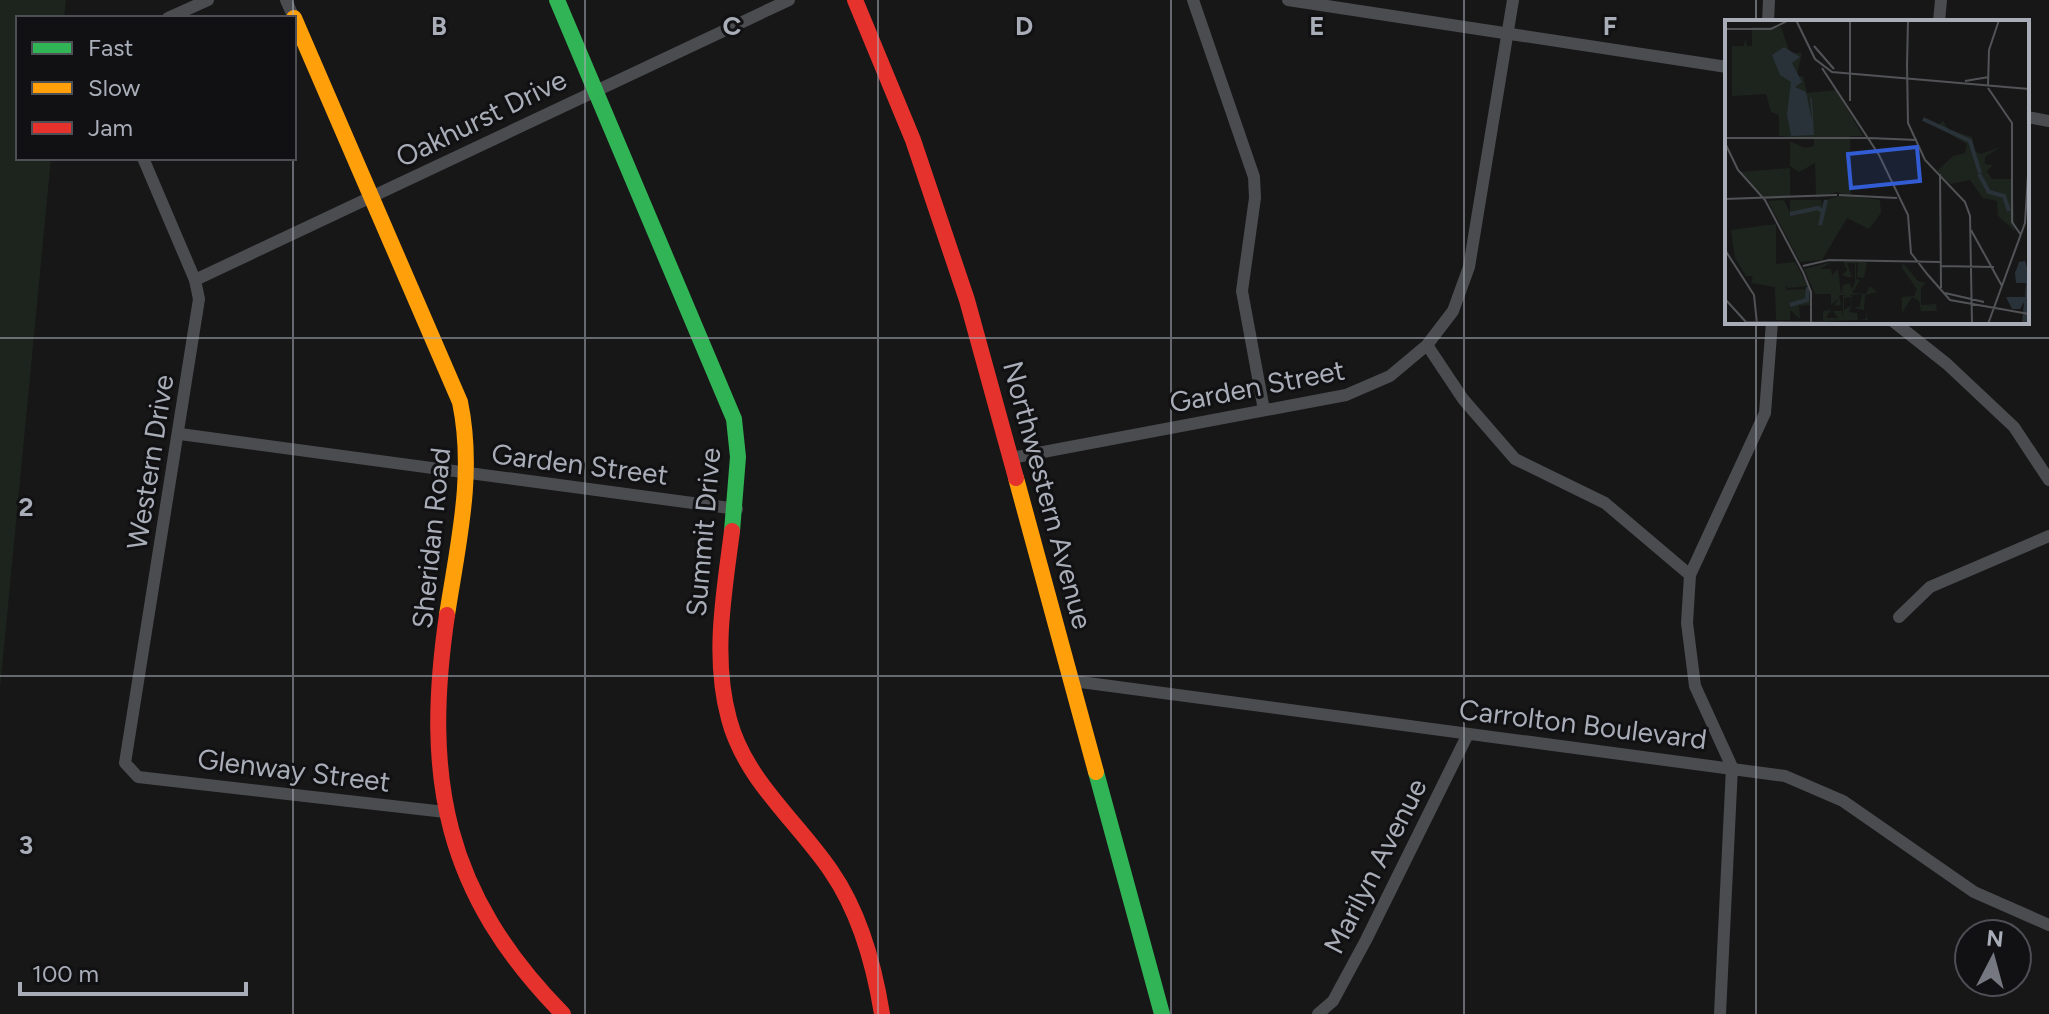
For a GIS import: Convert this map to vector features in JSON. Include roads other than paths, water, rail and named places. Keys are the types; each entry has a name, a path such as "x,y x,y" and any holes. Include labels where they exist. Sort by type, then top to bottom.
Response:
{"street":[{"path":"172,16 208,0"},
{"name":"Summit Drive","path":"557,0 734,419 740,468 717,664 730,723 761,784 822,858 839,885 865,946 882,1014"},
{"name":"Oakhurst Drive","path":"195,280 789,0"},
{"name":"Northwestern Avenue","path":"855,0 913,140 967,300 1162,1014"},
{"path":"1193,0 1254,177 1255,198 1242,291 1264,410"},
{"path":"1288,0 1725,67"},
{"name":"Garden Street","path":"1011,458 1363,390 1390,376 1427,345 1453,311 1469,267 1513,0"},
{"path":"1768,20 1769,0"},
{"path":"1939,20 1941,0"},
{"name":"Sheridan Road","path":"296,23 462,405 468,429 469,474 439,692 438,769 445,812 473,885 509,954 531,984 563,1014"},
{"path":"2029,117 2049,121"},
{"name":"Western Drive","path":"138,777 125,763 125,754 180,434 199,299 195,280 144,160"},
{"path":"1720,1014 1732,767 1695,686 1687,623 1690,575 1765,413 1772,324"},
{"path":"1897,324 1947,364 2014,427 2049,480"},
{"path":"1427,345 1463,399 1515,459 1605,503 1690,575"},
{"name":"Garden Street","path":"180,434 737,509"},
{"path":"1899,617 1930,587 2049,536"},
{"name":"Carrolton Boulevard","path":"1073,681 1785,776 1843,801 1974,892 2049,925"},
{"name":"Marilyn Avenue","path":"1318,1014 1333,1001 1468,734"},
{"name":"Glenway Street","path":"138,777 445,812"}]}
